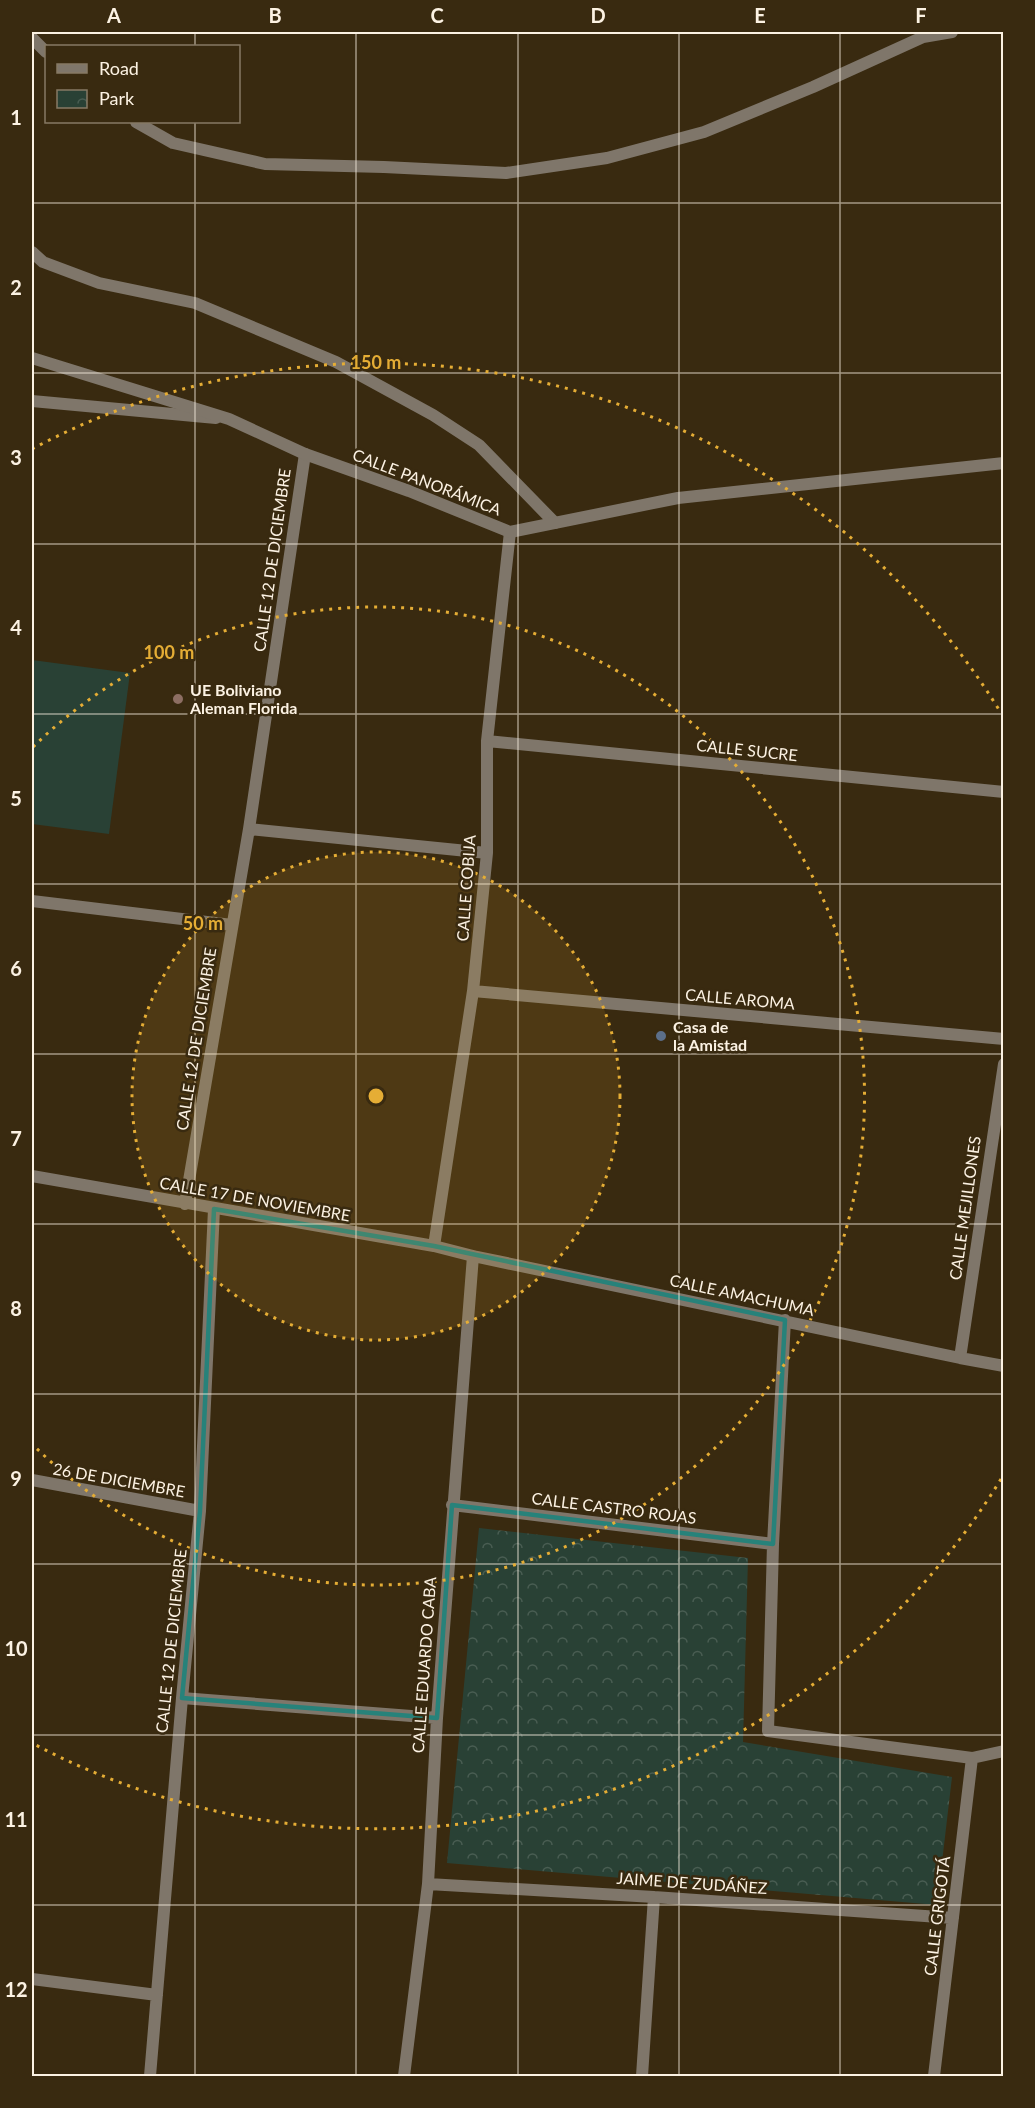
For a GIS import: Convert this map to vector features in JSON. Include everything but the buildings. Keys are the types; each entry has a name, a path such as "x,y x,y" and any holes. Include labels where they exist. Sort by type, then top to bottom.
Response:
{"street":[{"path":"138,123 173,143 265,164 384,166 506,173 607,158 704,132 813,87 923,37 952,32"},
{"path":"32,38 45,51"},
{"path":"32,252 43,262 99,283 195,303 336,362 433,416 478,445 555,523"},
{"name":"CALLE PANORÁMICA","path":"32,358 229,419 305,454 410,491 510,532 678,498 1004,463"},
{"path":"32,401 229,419"},
{"name":"CALLE 12 DE DICIEMBRE","path":"185,1204 249,829 305,454"},
{"name":"CALLE COBIJA","path":"434,1246 473,992 487,853 487,741 510,532"},
{"name":"CALLE SUCRE","path":"487,741 1004,792"},
{"path":"249,829 487,853"},
{"path":"32,901 232,924"},
{"name":"CALLE AROMA","path":"473,992 1004,1039"},
{"name":"CALLE MEJILLONES","path":"960,1358 1004,1064"},
{"name":"CALLE 17 DE NOVIEMBRE","path":"32,1176 434,1246 473,1256"},
{"name":"CALLE 12 DE DICIEMBRE","path":"150,2076 200,1511 214,1209"},
{"name":"CALLE AMACHUMA","path":"473,1256 960,1358 1004,1365"},
{"name":"CALLE EDUARDO CABA","path":"404,2076 428,1884 452,1505 473,1256"},
{"path":"785,1320 773,1544 768,1731 972,1758 1004,1751"},
{"name":"26 DE DICIEMBRE","path":"32,1480 200,1511"},
{"name":"CALLE CASTRO ROJAS","path":"452,1505 773,1544"},
{"path":"182,1698 437,1718"},
{"name":"CALLE GRIGOTÁ","path":"934,2076 972,1758"},
{"name":"JAIME DE ZUDÁÑEZ","path":"428,1884 953,1918"},
{"path":"642,2076 654,1897"},
{"path":"32,1979 157,1995"}],"highlighted area":[{"path":"214,1209 434,1246 785,1320 773,1544 452,1505 437,1718 182,1698 200,1511"}],"green space":[{"path":"32,660 130,673 109,834 32,824"},
{"path":"479,1528 748,1558 743,1742 952,1777 937,1905 447,1863"}],"place":[{"name":"UE Boliviano Aleman Florida","path":"178,699"},
{"name":"Casa de la Amistad","path":"661,1036"}]}
